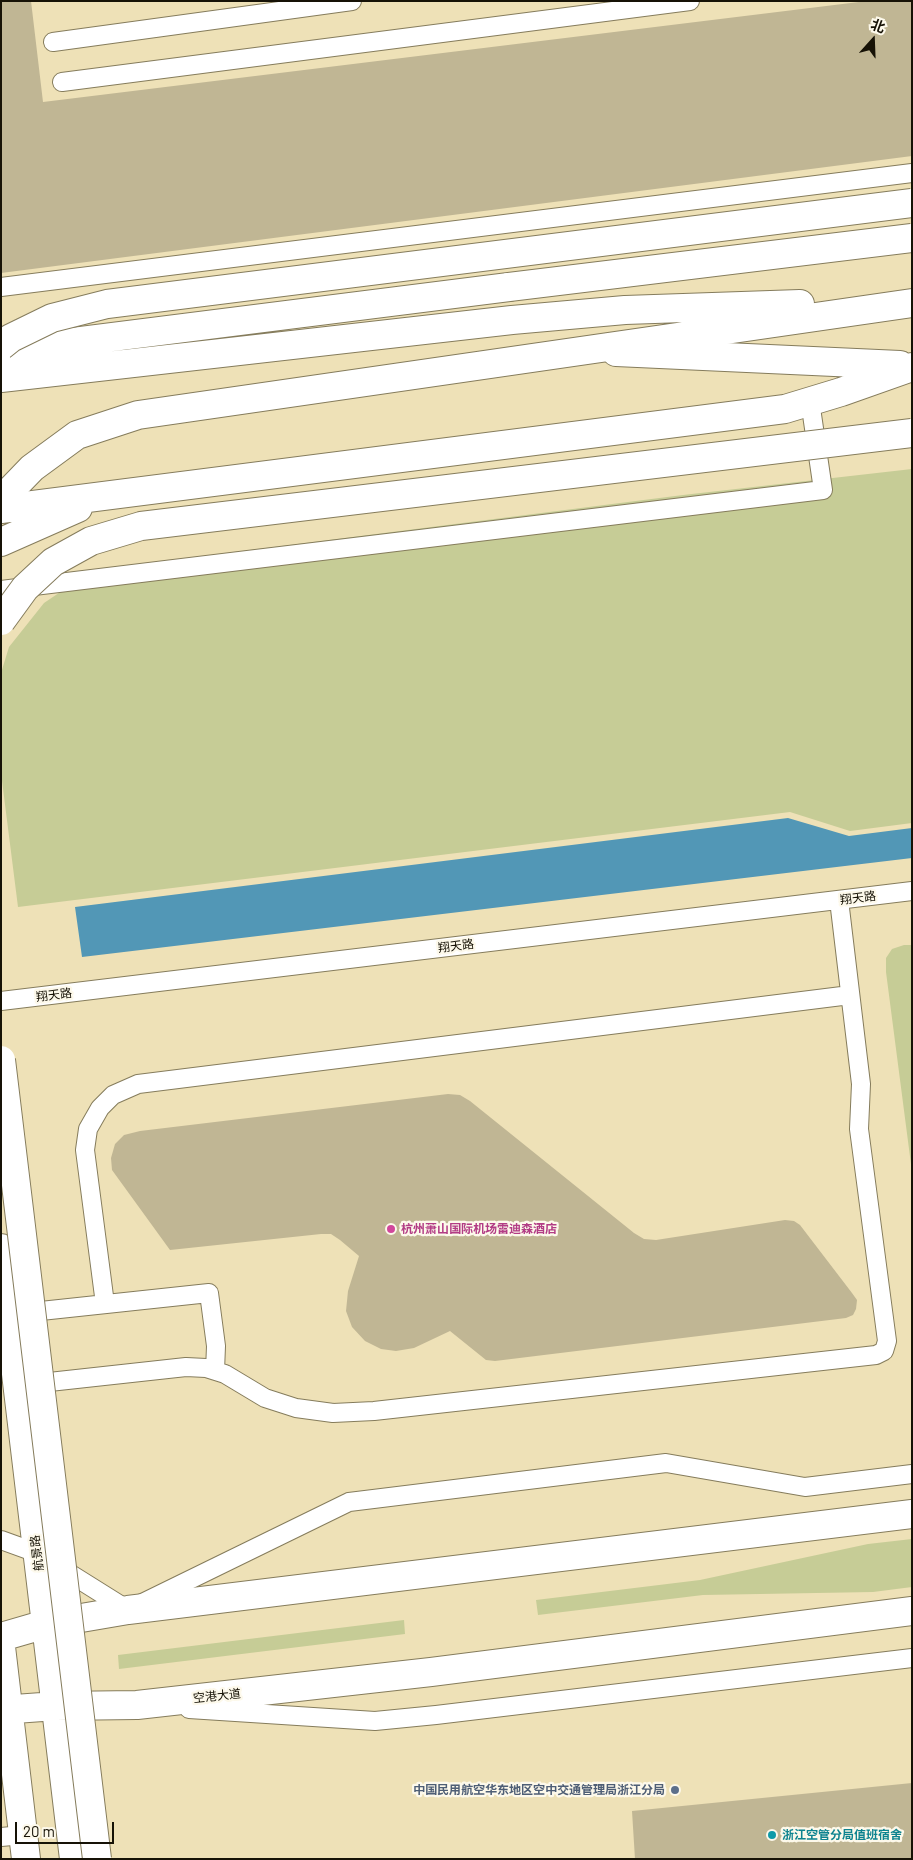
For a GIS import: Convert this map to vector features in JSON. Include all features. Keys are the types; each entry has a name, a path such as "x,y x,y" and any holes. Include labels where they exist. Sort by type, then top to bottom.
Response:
{"main road":[{"path":"1,346 11,338 52,318 107,304 912,203"},
{"path":"1,351 912,238"},
{"path":"1,500 32,468 77,435 138,416 912,302"},
{"path":"1,378 492,322 625,310 912,302"},
{"path":"587,351 912,366"},
{"path":"1,509 785,409 912,366"},
{"path":"1,621 25,588 54,562 91,542 142,526 912,433"},
{"path":"1,542 114,494"},
{"path":"1,1060 97,1859"},
{"name":"航景路","path":"1,1248 74,1859"},
{"path":"1,1637 46,1624 128,1610 912,1514"},
{"name":"空港大道","path":"5,1710 56,1706 136,1705 431,1672 912,1611"},
{"path":"1,1647 17,1844"}],"lane":[{"path":"53,42 352,1"},
{"path":"62,82 690,1"},
{"path":"1,287 912,172"},
{"path":"1,590 823,490 810,401"},
{"name":"翔天路","path":"1,1001 911,891"},
{"path":"18,1386 186,1366 206,1368 225,1374 265,1398 296,1408 333,1413 430,1405 876,1356 884,1351 887,1341 859,1129 861,1084 838,900"},
{"path":"104,1304 85,1150 88,1129 100,1108 113,1095 138,1084 850,995"},
{"path":"9,1315 209,1292 216,1346 215,1371"},
{"path":"1,1540 37,1553 128,1610 349,1502 666,1462 805,1487 912,1474"},
{"path":"136,1705 376,1721 912,1658"}],"shaded area":[{"path":"1,1 912,1 912,1859 1,1859"}],"green space":[{"path":"912,469 912,823 850,831 790,812 18,907 1,773 1,673 9,647 44,603 93,570 683,495"},
{"path":"904,945 912,945 912,1172 886,972 886,958 892,949"},
{"path":"912,1539 912,1587 873,1592 703,1595 538,1615 536,1600 700,1580 868,1544"},
{"path":"404,1620 405,1634 119,1669 118,1655"}],"water":[{"path":"788,818 849,836 912,828 912,858 82,957 75,907"}],"building":[{"path":"1,1 31,1 43,102 867,1 912,1 912,156 1,273"},
{"name":"杭州萧山国际机场雷迪森酒店","path":"448,1094 460,1095 470,1101 634,1233 644,1239 656,1240 785,1220 794,1221 800,1225 857,1300 853,1315 846,1318 495,1361 486,1360 450,1331 414,1348 396,1351 381,1349 365,1341 352,1327 346,1311 348,1291 359,1256 331,1234 170,1250 112,1170 111,1158 115,1144 124,1135 140,1131"},
{"name":"浙江空管分局值班宿舍","path":"912,1783 912,1859 635,1859 632,1811"}],"place":[{"name":"杭州萧山国际机场雷迪森酒店","path":"391,1229"},
{"name":"中国民用航空华东地区空中交通管理局浙江分局","path":"675,1790"},
{"name":"浙江空管分局值班宿舍","path":"772,1835"}]}
